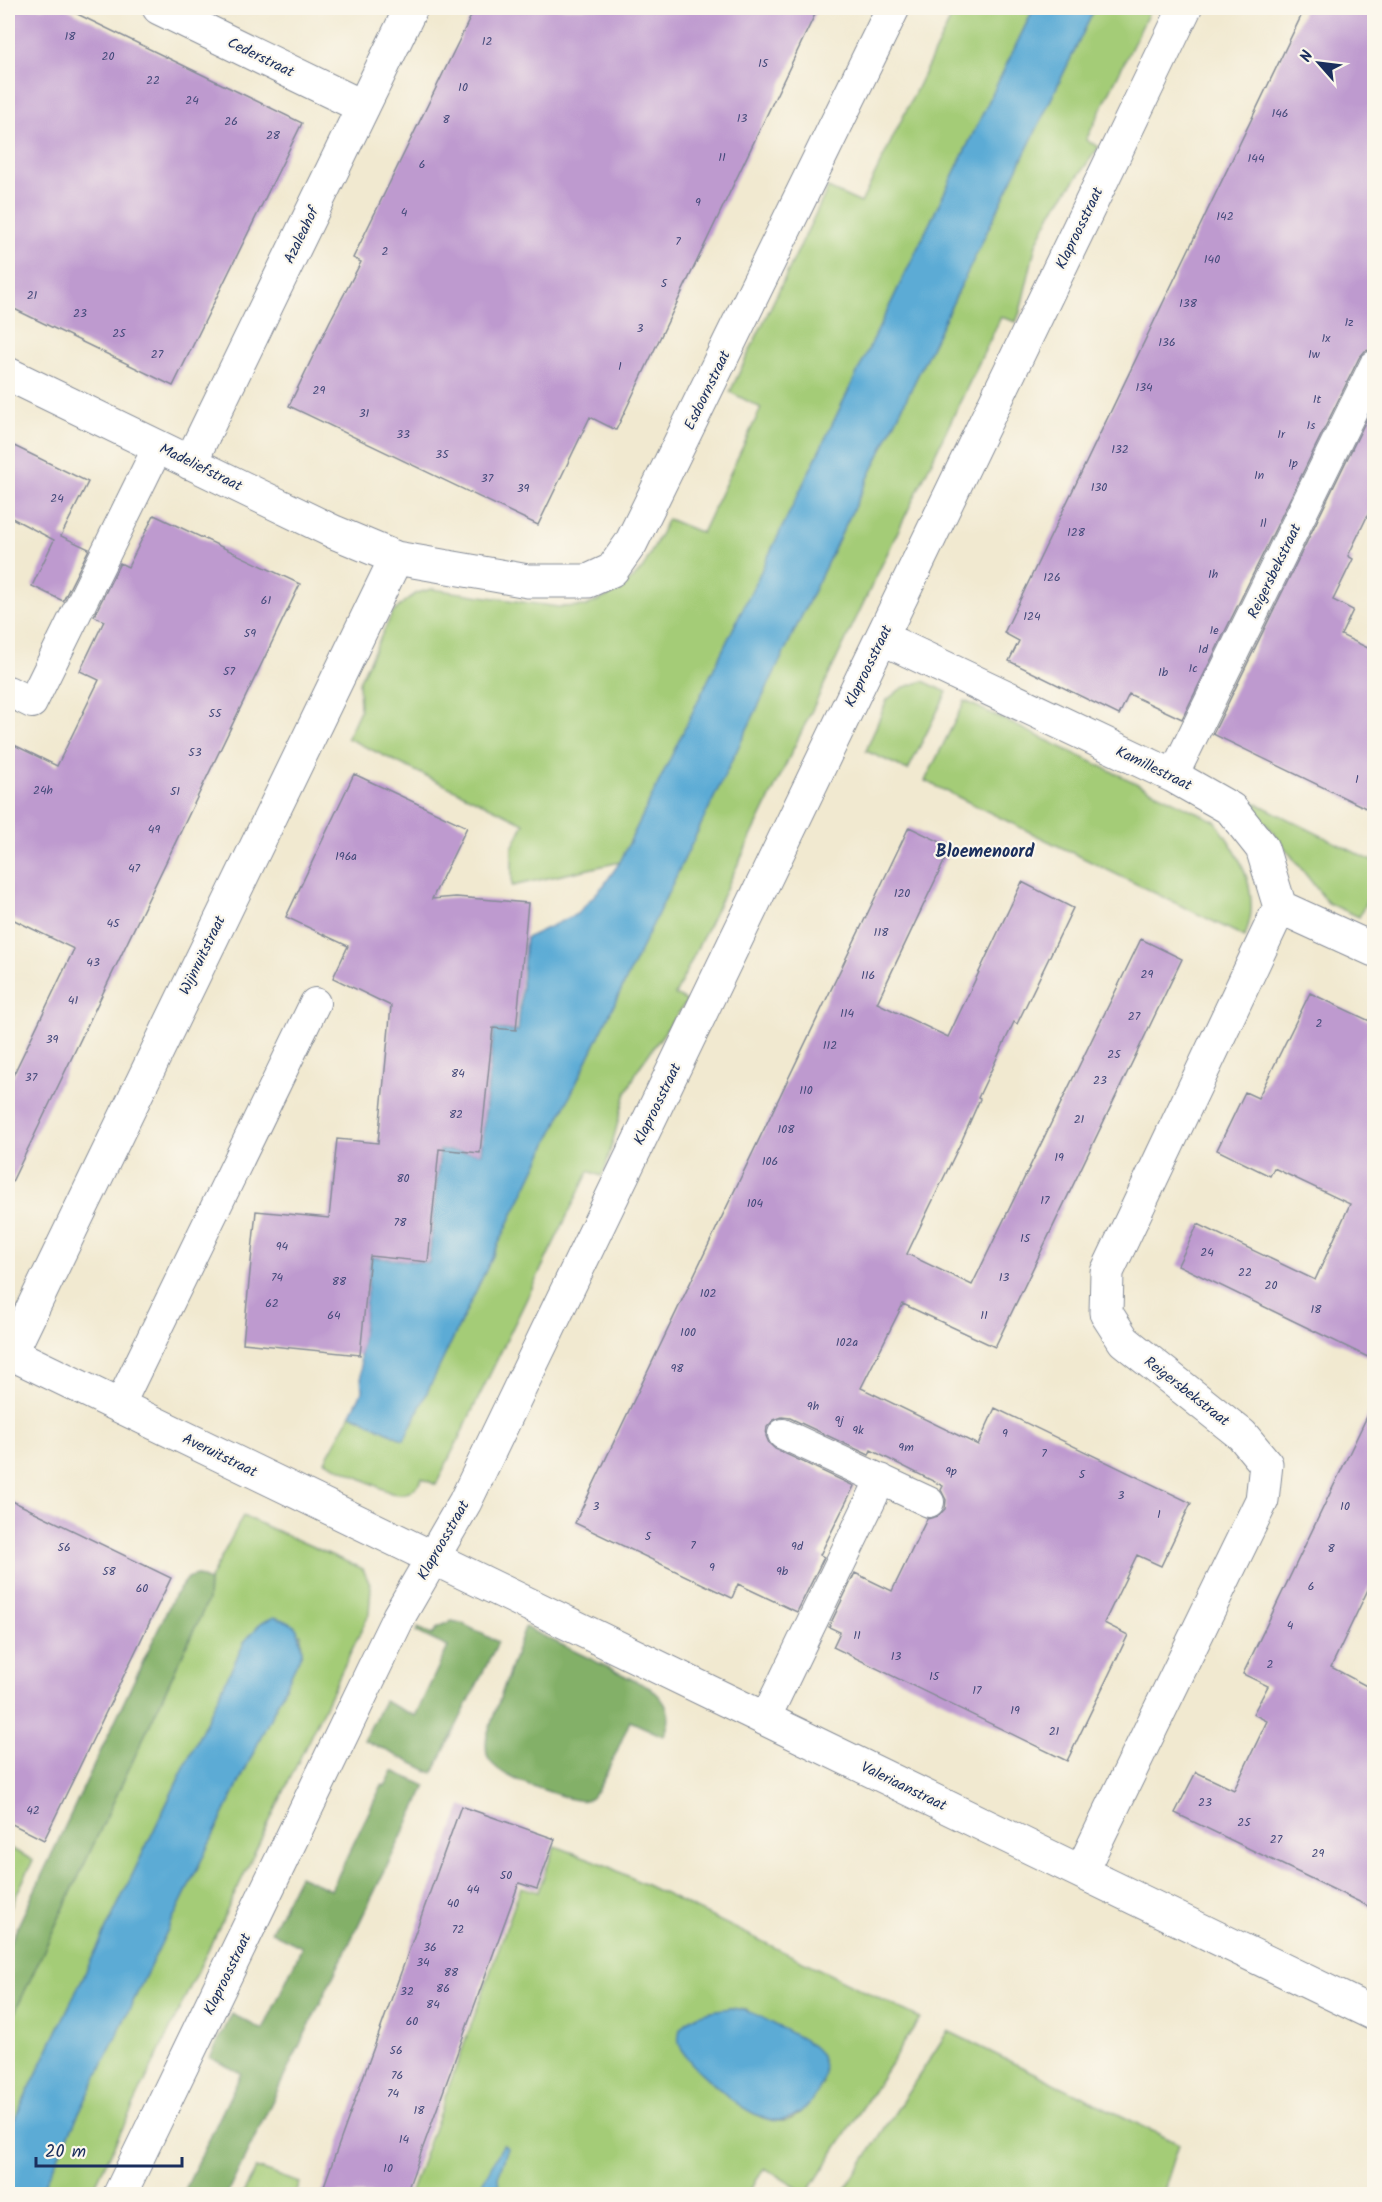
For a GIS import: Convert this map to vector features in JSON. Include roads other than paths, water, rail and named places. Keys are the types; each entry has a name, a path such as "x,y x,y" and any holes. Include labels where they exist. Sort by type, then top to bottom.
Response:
{"street":[{"name":"Cederstraat","path":"159,8 363,107"},
{"name":"Azaleahof","path":"190,463 411,8"},
{"name":"Esdoornstraat","path":"396,558 528,581 588,581 612,570 631,543 893,8"},
{"name":"Klaproosstraat","path":"120,2194 399,1616 465,1502 1185,8"},
{"name":"Madeliefstraat","path":"8,374 334,532 396,558"},
{"name":"Wijnruitstraat","path":"9,1352 396,558"},
{"name":"Kamillestraat","path":"882,638 1173,776 1231,808 1262,849 1280,907"},
{"path":"1280,907 1374,950"},
{"name":"Reigersbekstraat","path":"1081,1872 1262,1500 1266,1464 1242,1435 1124,1341 1106,1313 1107,1272 1280,907"},
{"name":"Averuitstraat","path":"9,1352 432,1559"},
{"name":"Valeriaanstraat","path":"432,1559 1374,2014"}],"lane":[{"name":"Reigersbekstraat","path":"1173,776 1374,366"},
{"path":"8,691 32,703 159,447"},
{"path":"119,1406 315,1003"},
{"path":"783,1434 929,1502"},
{"path":"765,1719 881,1479"}],"water":[{"path":"1034,8 1095,8 404,1440 351,1414 362,1392 360,1354 371,1257 429,1263 440,1150 481,1153 494,1029 518,1031 526,938 577,914 604,885 620,862"},
{"path":"274,1617 296,1628 302,1652 40,2194 8,2194 8,2133 245,1641 261,1623"},
{"path":"730,2008 762,2018 811,2045 819,2053 824,2075 820,2087 814,2098 795,2115 774,2120 750,2112 700,2072 681,2049 680,2029 686,2023 708,2012"},
{"path":"503,2145 508,2148 498,2177 499,2194 476,2194"}],"district":[{"name":"Bloemenoord","path":"985,851"}]}
